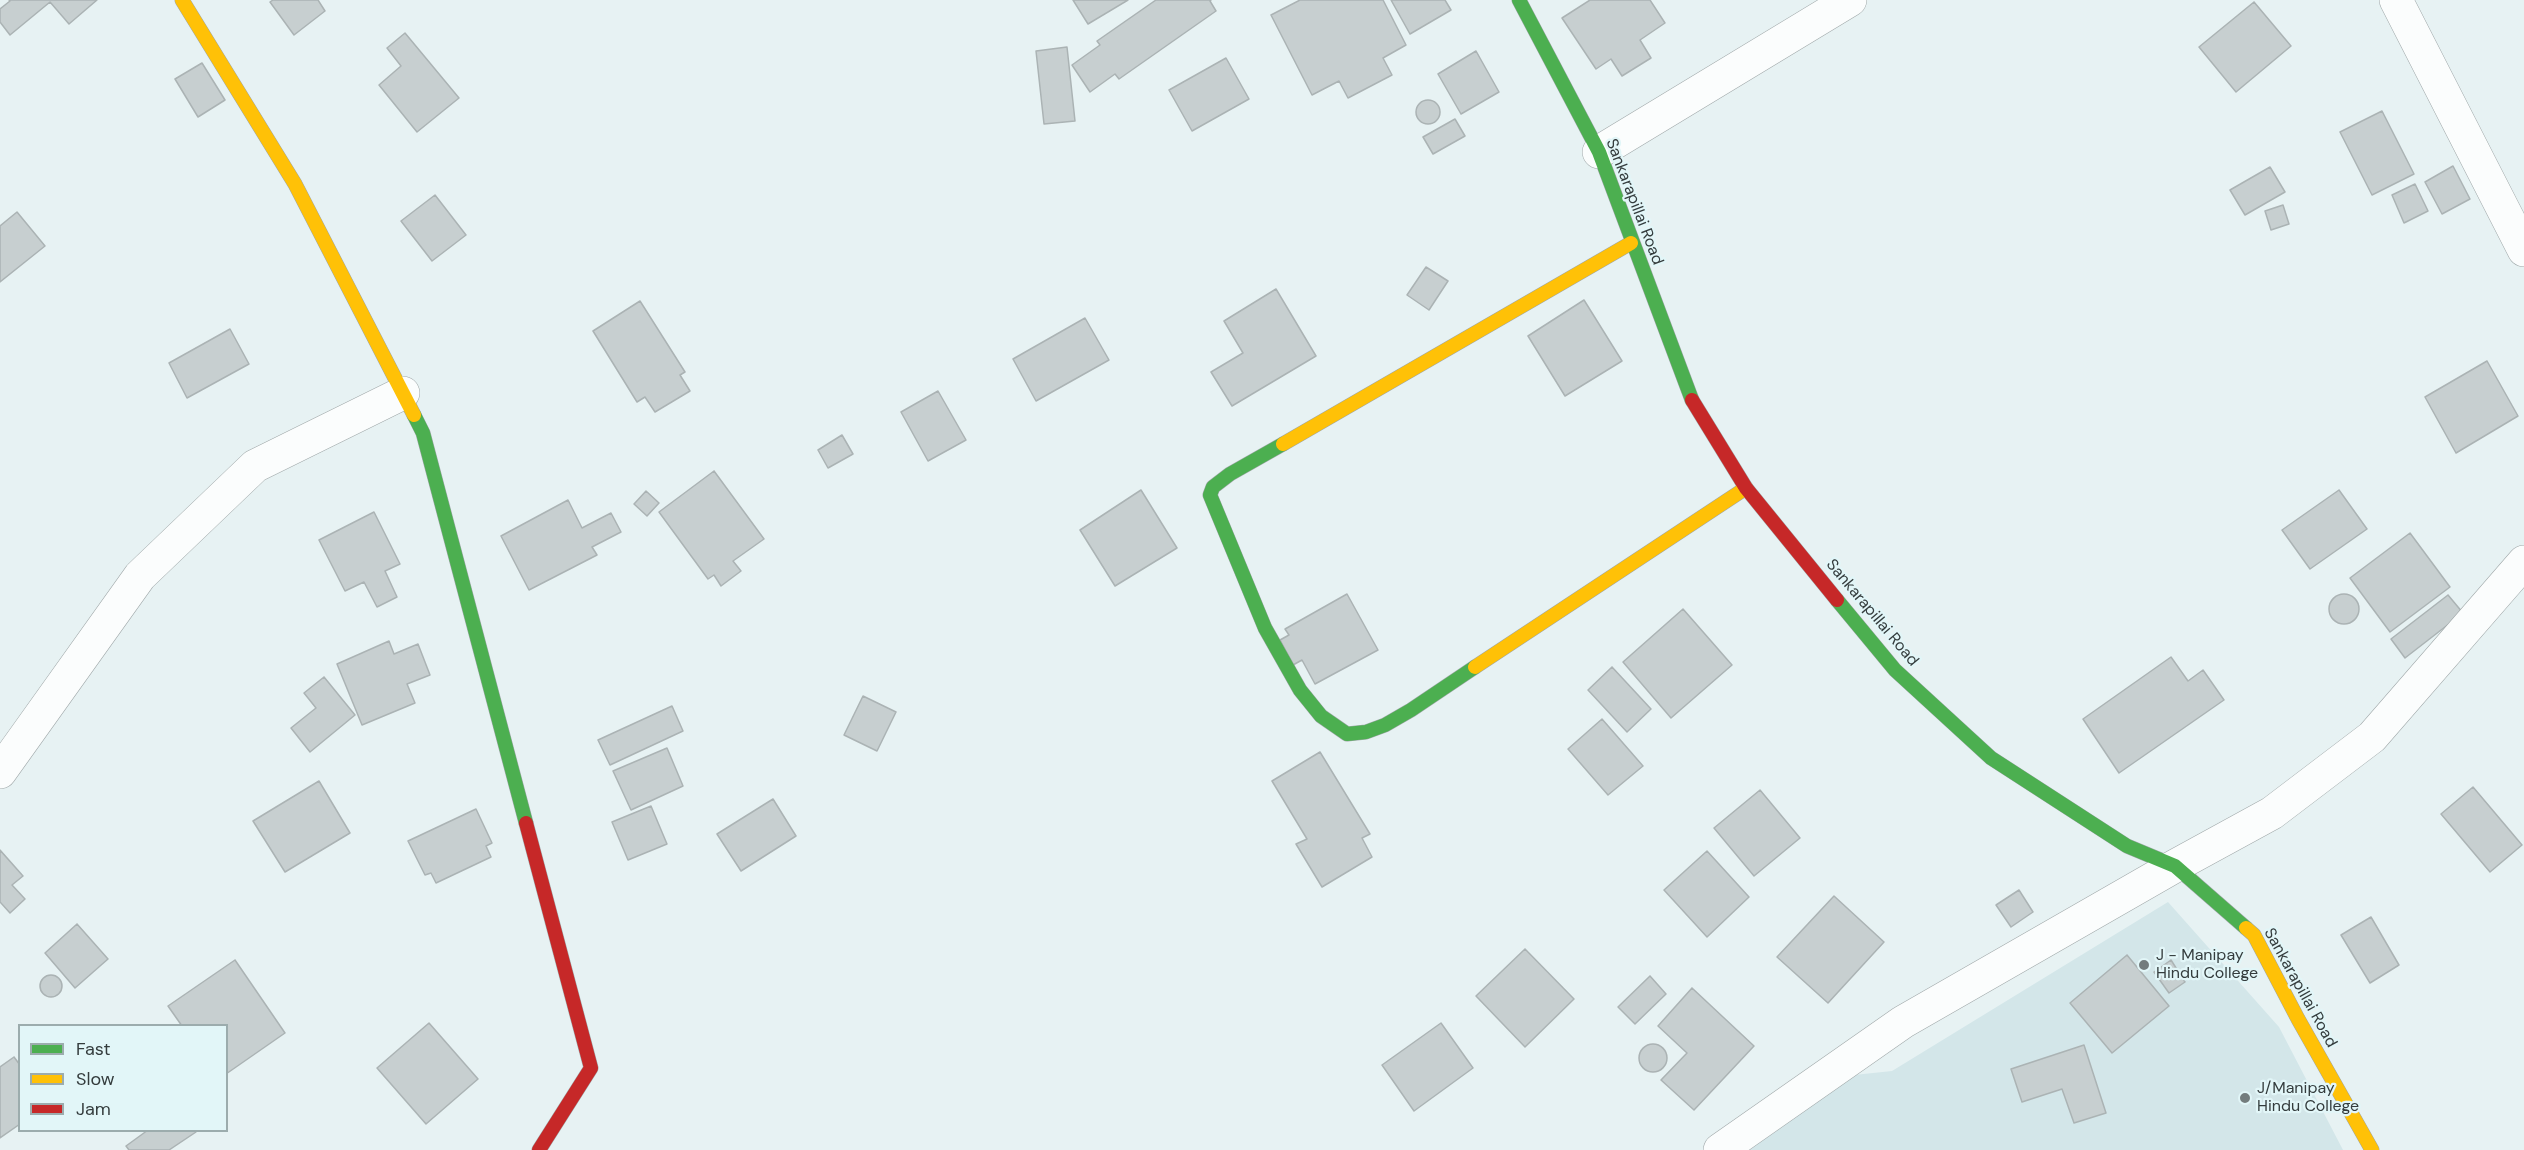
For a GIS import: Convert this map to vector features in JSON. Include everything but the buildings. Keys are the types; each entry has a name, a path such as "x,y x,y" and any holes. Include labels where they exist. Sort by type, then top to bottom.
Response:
{"street":[{"path":"182,0 295,184 423,433 591,1068 539,1150"},
{"name":"Sankarapillai Road","path":"1519,0 1599,152 1694,407 1746,488 1895,670 1991,758 2127,846 2175,866 2254,935 2298,1019 2372,1150"},
{"path":"1599,152 1850,0"},
{"path":"2396,0 2524,250"},
{"path":"1631,243 1241,468 1213,487 1210,495 1265,628 1300,690 1321,716 1347,734 1366,732 1385,725 1411,710 1746,488"},
{"path":"0,772 140,576 255,466 403,393"},
{"path":"1720,1150 1903,1022 2272,813 2372,737 2524,562"}],"shaded area":[{"name":"J - Manipay Hindu College","path":"2168,902 2279,1027 2343,1150 1743,1150 1835,1077 1892,1071"}],"traffic: fast":[{"path":"1519,0 1599,152 1692,400"},
{"path":"414,415 423,433 526,823"},
{"path":"1283,444 1230,474 1213,487 1210,495 1265,628 1300,690 1321,716 1347,734 1366,732 1385,725 1411,710 1475,667"},
{"path":"1837,600 1895,670 1991,758 2127,846 2175,866 2246,928"}],"traffic: slow":[{"path":"182,0 295,184 414,415"},
{"path":"1283,444 1631,243"},
{"path":"1475,667 1746,488"},
{"path":"2246,928 2254,935 2298,1019 2372,1150"}],"traffic: jam":[{"path":"1692,400 1746,488 1837,600"},
{"path":"526,823 591,1068 539,1150"}],"place":[{"name":"J - Manipay Hindu College","path":"2144,965"},
{"name":"J/Manipay Hindu College","path":"2245,1098"}]}
